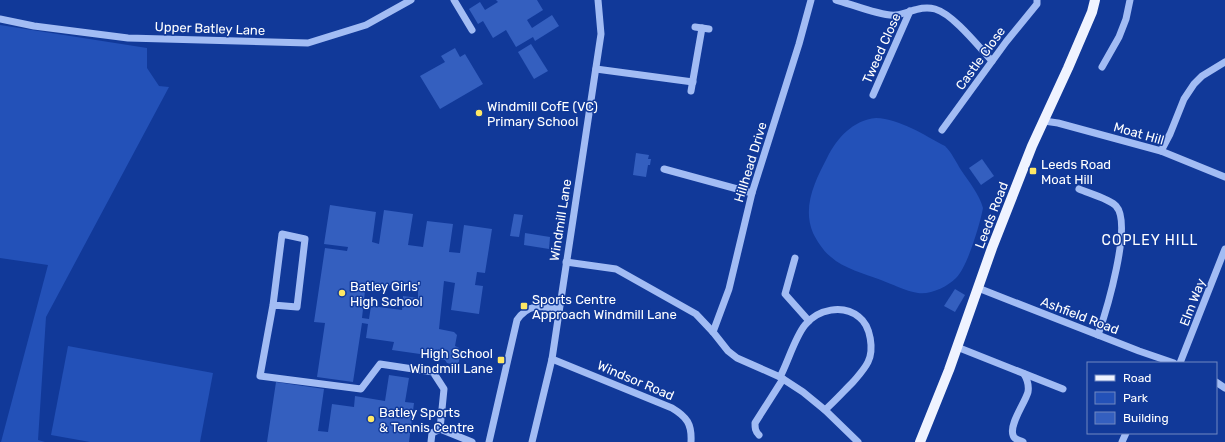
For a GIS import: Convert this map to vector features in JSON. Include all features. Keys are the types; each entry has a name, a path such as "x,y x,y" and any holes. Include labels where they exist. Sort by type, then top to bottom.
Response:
{"main road":[{"name":"Leeds Road","path":"920,442 949,370 992,248 1032,146 1092,12 1095,0"}],"street":[{"name":"Upper Batley Lane","path":"0,19 34,26 128,38 308,43 366,25 411,0"},
{"path":"454,0 472,30"},
{"name":"Windmill Lane","path":"532,442 552,359 596,69 601,34 598,0"},
{"name":"Hillhead Drive","path":"713,332 729,289 752,193 811,0"},
{"path":"836,0 883,14 896,16 923,7 936,9 957,24 992,61"},
{"name":"Castle Close","path":"942,130 1006,42 1037,4 1037,0"},
{"path":"1102,67 1119,37 1126,19 1130,0"},
{"name":"Tweed Close","path":"873,95 910,11"},
{"path":"692,91 702,28"},
{"path":"1161,150 1170,134 1184,99 1194,84 1202,76 1225,62"},
{"path":"596,69 693,82"},
{"name":"Moat Hill","path":"1044,121 1058,123 1161,150 1225,177"},
{"path":"664,169 752,193"},
{"path":"1079,189 1112,202 1118,209 1122,228 1113,284 1098,335"},
{"path":"273,305 297,307 306,239 282,234 273,305 260,376 361,389 380,364 433,372 444,389 440,429"},
{"name":"Elm Way","path":"1180,362 1225,249"},
{"path":"795,258 785,294 809,321"},
{"path":"566,262 616,269 696,314 728,351 737,358 782,378 803,392 826,410 858,442"},
{"name":"Ashfield Road","path":"978,288 1098,335 1155,360 1168,362"},
{"path":"489,442 517,320 521,314 532,307 542,306 559,309"},
{"path":"759,435 755,428 755,423 782,378 799,334 812,318 827,310 838,309 853,313 860,317 864,322 871,338 871,352 868,363 862,371 826,410"},
{"path":"957,347 1063,389"},
{"name":"Windsor Road","path":"552,359 672,408 682,414 691,428 691,442"},
{"path":"1023,442 1016,440 1012,433 1013,426 1028,392 1027,380 1024,374"},
{"path":"431,442 432,433 440,429 472,442"}],"green space":[{"path":"0,25 147,48 147,68 159,86 169,87 46,317 38,440 45,442 1,442 48,265 0,258"},
{"path":"876,118 903,124 945,146 974,188 983,208 972,245 960,273 948,284 933,292 918,293 908,291 848,268 828,255 813,233 809,214 811,194 818,176 831,151 841,137 853,126 868,119"},
{"path":"68,346 213,373 200,442 90,442 51,435"}],"building":[{"path":"496,0 537,0 543,10 527,20 532,28 552,15 559,26 535,41 533,37 516,47 506,30 493,38 483,21 478,24 469,9 480,2 485,10 498,2"},
{"path":"531,44 548,71 534,79 518,52"},
{"path":"455,48 460,57 465,54 483,84 440,109 420,76 445,62 441,56"},
{"path":"636,153 649,155 648,159 651,159 650,165 648,165 646,177 633,175"},
{"path":"982,159 994,176 981,185 969,168"},
{"name":"Batley Girls' High School","path":"330,205 376,212 372,242 379,244 384,210 413,214 408,245 423,247 427,221 453,224 449,252 460,253 464,225 492,229 485,273 477,272 475,285 483,286 479,314 451,310 455,283 444,281 439,329 454,332 457,335 455,346 459,348 460,351 459,362 455,365 447,363 445,360 427,357 427,355 392,350 394,342 366,338 368,324 362,323 353,382 317,377 325,323 314,322 325,248 347,251 348,247 324,244","holes":["366,282 418,289 418,298 403,296 402,310 371,306 369,319 362,318"]},
{"path":"514,214 523,215 519,237 510,236"},
{"path":"525,233 550,237 549,249 524,245"},
{"path":"955,289 965,295 955,312 944,306"},
{"name":"Batley Sports & Tennis Centre","path":"389,375 409,378 405,402 414,403 409,442 267,442 276,382 324,389 318,431 328,432 332,404 354,407 355,396 385,401"}],"place":[{"name":"Windmill CofE (VC) Primary School","path":"479,113"},
{"name":"Leeds Road Moat Hill","path":"1033,171"},
{"name":"Batley Girls' High School","path":"342,293"},
{"name":"Sports Centre Approach Windmill Lane","path":"524,306"},
{"name":"High School Windmill Lane","path":"501,360"},
{"name":"Batley Sports & Tennis Centre","path":"371,419"}],"district":[{"name":"COPLEY HILL","path":"1150,240"}]}
